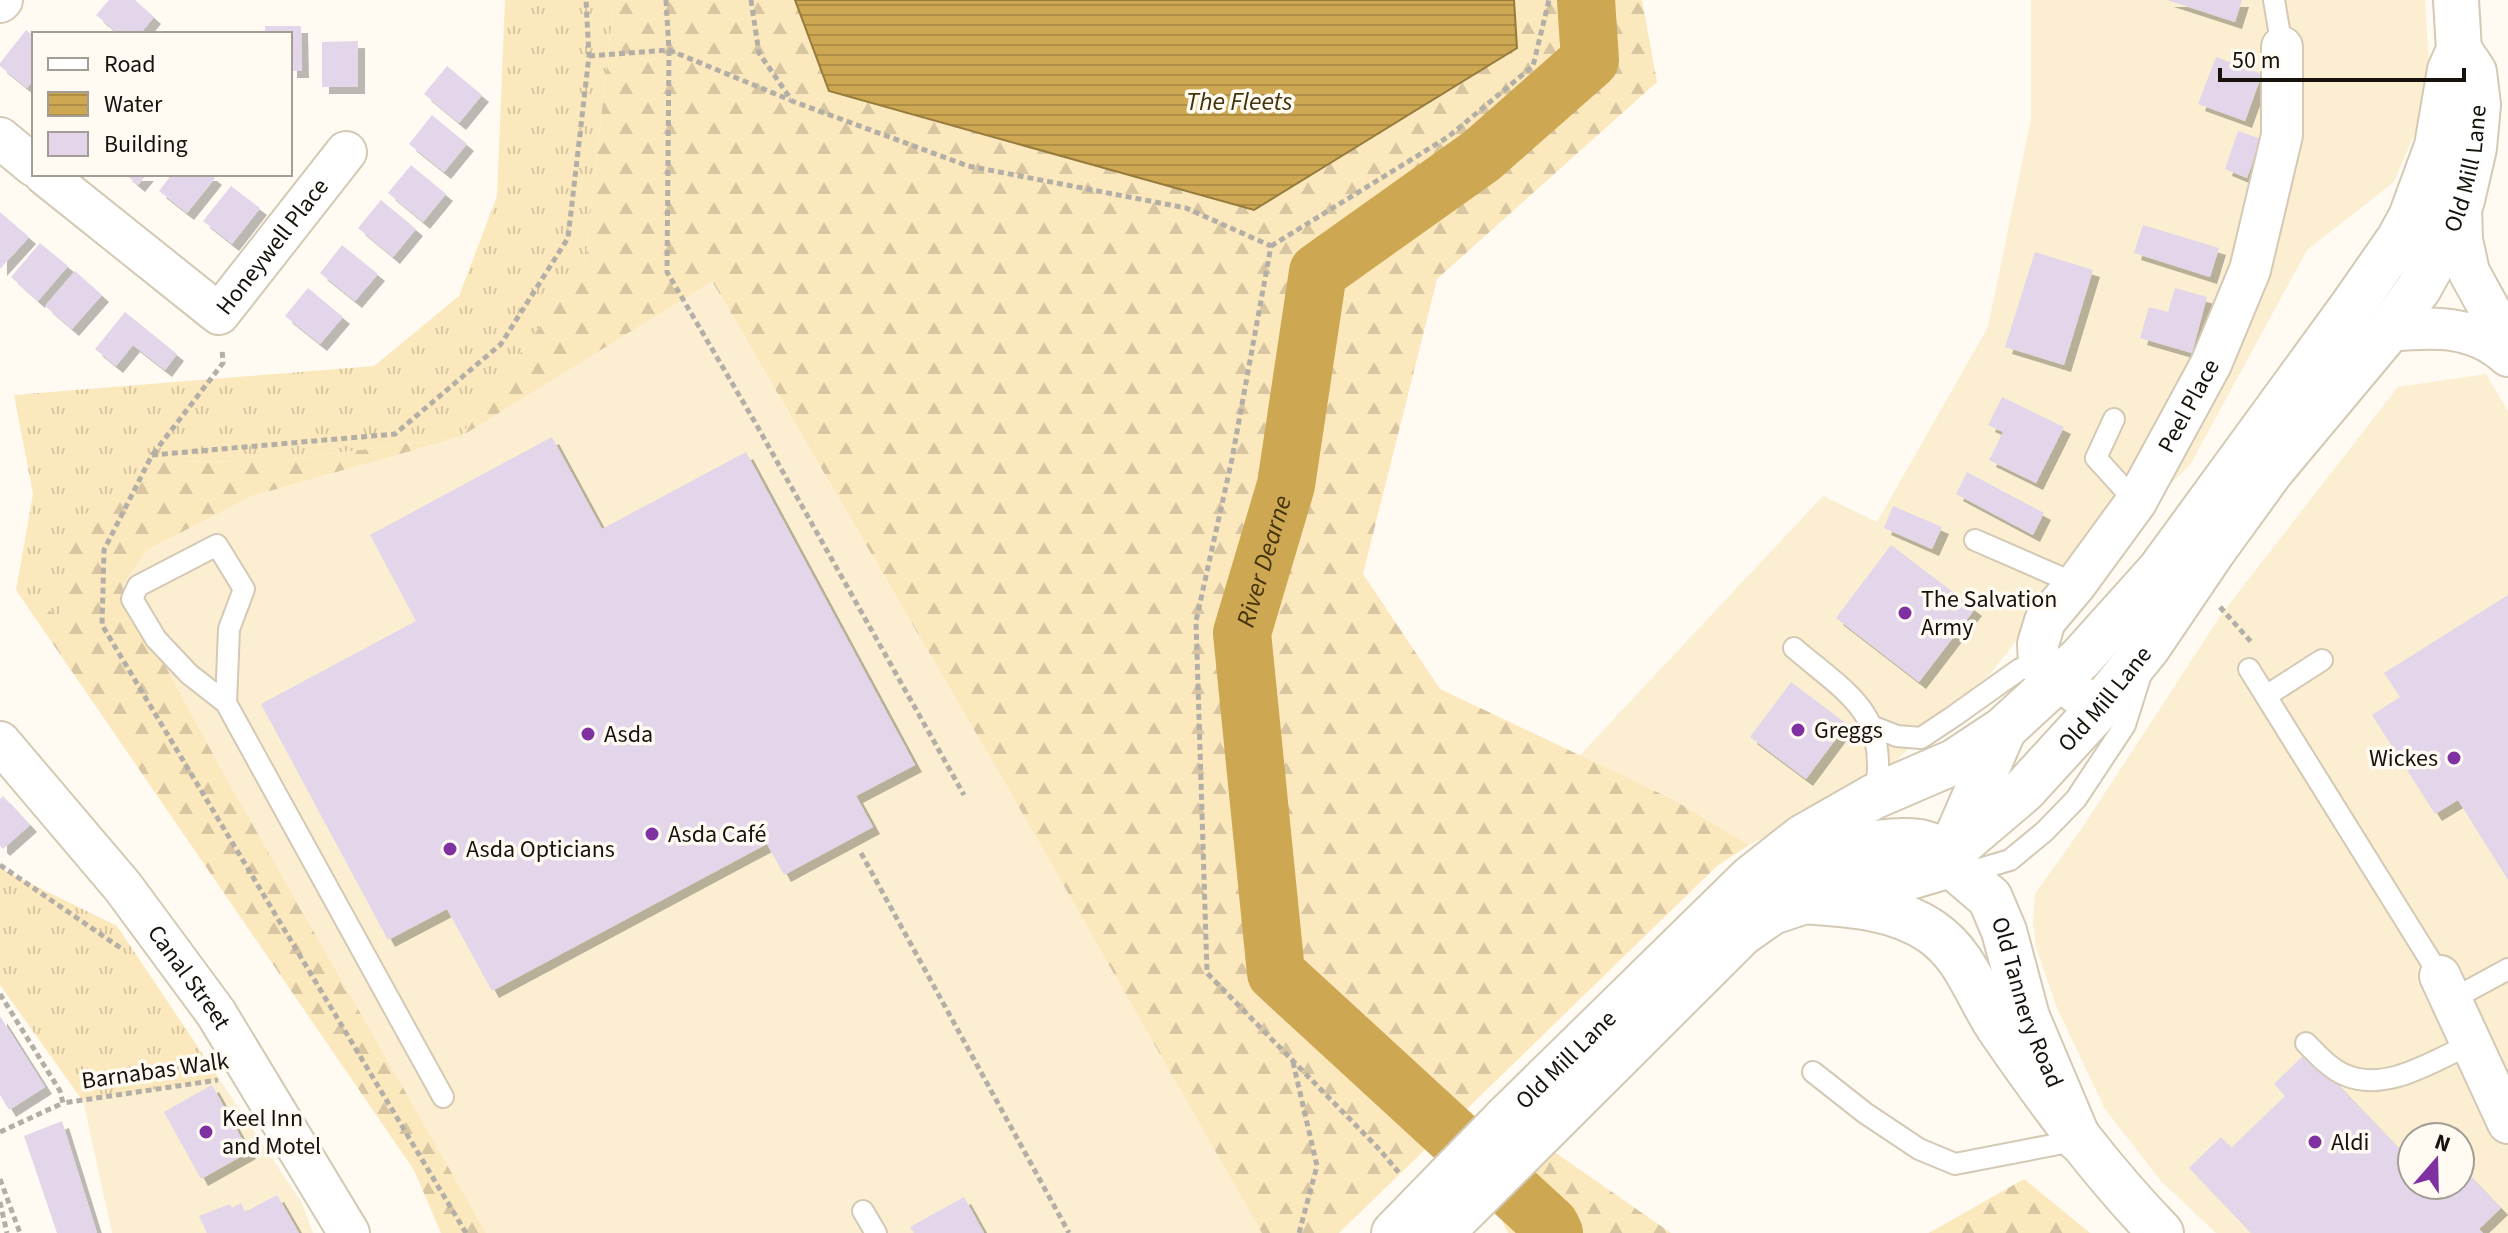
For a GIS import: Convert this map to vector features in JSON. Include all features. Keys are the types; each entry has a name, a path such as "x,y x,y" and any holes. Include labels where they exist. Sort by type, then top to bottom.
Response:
{"main road":[{"path":"2456,0 2459,50"},
{"name":"Old Mill Lane","path":"1518,1130 1742,933 1772,912 1802,901 1956,863 2098,709 2148,647 2271,471 2388,331 2430,269 2451,231 2461,204 2474,148 2478,105 2474,72 2459,50"},
{"name":"Old Mill Lane","path":"1394,1233 1470,1179 1751,878 1803,837 1875,796 1954,762 2004,729 2049,673 2160,570 2399,239 2411,217 2437,146 2450,70 2459,50"},
{"name":"Old Tannery Road","path":"2004,729 1956,863 1953,911 1964,962 1998,1028 2079,1140 2161,1233"},
{"name":"Old Tannery Road","path":"1751,878 1887,841 1922,842 1956,863 1990,898 2004,931 2027,1017 2079,1140"},
{"name":"Old Tannery Road","path":"1802,901 1853,905 1888,912 1932,931 1964,962"},
{"name":"Old Mill Lane","path":"1441,1233 1470,1179"}],"street":[{"name":"Peel Place","path":"2049,673 2038,644 2045,621 2136,502 2211,364 2250,270 2282,135 2282,47"},
{"path":"0,138 32,164"},
{"name":"Honeywell Place","path":"46,176 219,314 346,152"},
{"path":"2461,204 2464,259 2469,272 2502,318"},
{"path":"2388,331 2440,329 2473,333 2508,356"},
{"path":"2049,673 2098,709"},
{"name":"Canal Street","path":"0,742 123,887 216,1013 349,1233"},
{"path":"2446,988 2508,1123"}],"lane":[{"path":"2274,0 2282,47"},
{"path":"2114,419 2096,458 2136,502"},
{"path":"1975,540 2076,584"},
{"path":"226,703 229,629 244,589 217,545 138,586 132,599 156,639 189,674 226,703 443,1097"},
{"path":"1956,863 2010,860 2045,831 2076,799 2125,725 2148,647"},
{"path":"1794,648 1858,703 1871,726 1878,744 1879,771 1875,796"},
{"path":"2266,696 2322,660"},
{"path":"1871,726 1897,736 1921,738 2020,669 2049,673"},
{"path":"2249,669 2446,988 2508,969"},
{"path":"2306,1043 2343,1075 2364,1081 2391,1079 2471,1044"},
{"path":"1813,1072 1865,1113 1919,1149 1955,1164 2079,1140"},
{"path":"863,1211 876,1233"}],"path":[{"path":"152,455 395,434 501,344 568,238 589,56 586,0"},
{"path":"666,0 669,50 667,272 964,795"},
{"path":"751,0 759,53 792,101"},
{"path":"1380,1150 1207,973 1196,621 1232,459 1271,246 1448,137 1533,66 1549,0"},
{"path":"589,56 669,50 792,101 968,166 1186,208 1271,246"},
{"path":"219,314 223,363 152,455 104,550 102,625 466,1233"},
{"path":"2198,572 2223,612 2281,672 2291,663 2300,674"},
{"path":"861,853 1069,1233"},
{"path":"0,865 124,951"},
{"name":"Barnabas Walk","path":"0,994 60,1091 63,1103"},
{"path":"1293,1061 1317,1166 1299,1233"},
{"name":"Barnabas Walk","path":"0,1132 63,1103 253,1075"},
{"path":"0,1179 20,1233"},
{"path":"0,1202 7,1233"}],"shaded area":[{"path":"2031,0 2425,0 2431,95 2394,182 2307,250 2190,465 2043,607 1990,674 1864,790 1749,845 1672,799 1579,756 1823,496 1877,522 1988,327 2031,119"},
{"path":"711,280 1008,788 1262,1233 486,1233 226,778 122,586 147,550 252,496 460,437"},
{"path":"2486,374 2508,411 2508,1233 2216,1233 2161,1181 2105,1109 2057,1008 2036,947 2033,922 2035,894 2082,828 2223,612 2398,387"},
{"path":"220,1080 302,1203 313,1233 112,1233 83,1100"}],"green space":[{"path":"505,0 614,0 585,264 460,437 267,462 163,461 61,619 16,590 33,494 14,395 374,366 459,296 497,196"},
{"path":"614,0 795,0 829,91 1517,48 1514,0 1642,0 1657,82 1437,279 1363,574 1440,689 1672,799 1749,845 1717,866 1339,1233 1262,1233 1008,788 712,281 460,437 585,264"},
{"path":"460,437 252,496 147,550 122,586 226,778 486,1233 441,1233 414,1170 16,590 61,618 68,526 163,461 267,462"},
{"path":"0,865 7,872 117,926 220,1080 82,1100 0,985"},
{"path":"1553,1151 1671,1233 1508,1233 1497,1211"},
{"path":"2024,1179 2090,1233 1929,1233"}],"water":[{"name":"The Fleets","path":"795,0 1514,0 1517,48 1254,210 829,91"}],"building":[{"path":"109,0 135,0 154,17 142,32 117,32 96,15"},
{"path":"2167,0 2242,0 2235,22"},
{"path":"265,26 301,26 302,71 292,71 292,32 265,32"},
{"path":"26,30 32,34 32,82 27,88 0,63"},
{"path":"358,41 358,87 322,87 322,42"},
{"path":"2216,57 2262,74 2245,121 2198,104"},
{"path":"447,66 482,95 459,123 424,94"},
{"path":"432,115 467,144 444,172 409,144"},
{"path":"2238,131 2261,139 2247,178 2225,169"},
{"path":"411,165 446,194 423,222 388,193"},
{"path":"127,176 145,176 138,185"},
{"path":"170,176 215,178 187,213 159,191"},
{"path":"231,186 260,208 232,244 203,221"},
{"path":"381,200 416,229 393,257 358,228"},
{"path":"0,212 29,237 0,269"},
{"path":"2143,225 2219,248 2210,277 2134,253"},
{"path":"40,243 68,266 38,301 11,277"},
{"path":"342,245 378,274 355,301 320,273"},
{"path":"2035,252 2093,270 2064,365 2005,347"},
{"path":"75,271 102,295 72,329 45,306"},
{"path":"308,288 343,317 320,344 285,316"},
{"path":"2175,288 2207,297 2192,353 2140,338 2149,307 2168,312"},
{"path":"125,312 177,354 165,370 133,345 116,366 95,349"},
{"path":"2002,397 2064,427 2036,483 1989,460 2003,432 1988,425"},
{"name":"Asda","path":"552,437 602,529 746,452 915,765 856,796 873,827 784,875 767,844 492,991 447,909 388,940 261,704 416,621 370,535"},
{"path":"1967,472 2044,513 2033,535 1956,494"},
{"path":"1893,506 1942,527 1932,549 1884,528"},
{"name":"The Salvation Army","path":"1891,545 1975,609 1919,682 1836,618"},
{"name":"Wickes","path":"2508,595 2508,880 2458,800 2435,814 2372,715 2400,697 2384,673"},
{"name":"Greggs","path":"1791,682 1847,724 1806,779 1750,737"},
{"path":"3,796 30,825 3,849 0,846 0,799"},
{"path":"0,1016 45,1087 9,1110 0,1095"},
{"name":"Aldi","path":"2307,1052 2396,1145 2396,1201 2476,1201 2476,1182 2501,1208 2479,1229 2483,1233 2251,1233 2189,1168 2221,1137 2231,1148 2285,1096 2274,1084"},
{"name":"Keel Inn and Motel","path":"212,1085 249,1152 201,1179 164,1112"},
{"path":"62,1121 97,1233 57,1233 24,1136"},
{"name":"Keel Inn and Motel","path":"277,1195 299,1233 207,1233 199,1216 241,1203 245,1212"},
{"path":"964,1197 984,1233 914,1233 910,1227"}],"waterway":[{"name":"River Dearne","path":"1554,1233 1550,1225 1276,973 1242,633 1286,485 1318,272 1481,156 1590,60 1586,0"}],"place":[{"name":"The Salvation Army","path":"1905,613"},
{"name":"Greggs","path":"1798,730"},
{"name":"Asda","path":"588,734"},
{"name":"Wickes","path":"2454,758"},
{"name":"Asda Café","path":"652,834"},
{"name":"Asda Opticians","path":"450,849"},
{"name":"Keel Inn and Motel","path":"206,1132"},
{"name":"Aldi","path":"2315,1142"}]}
